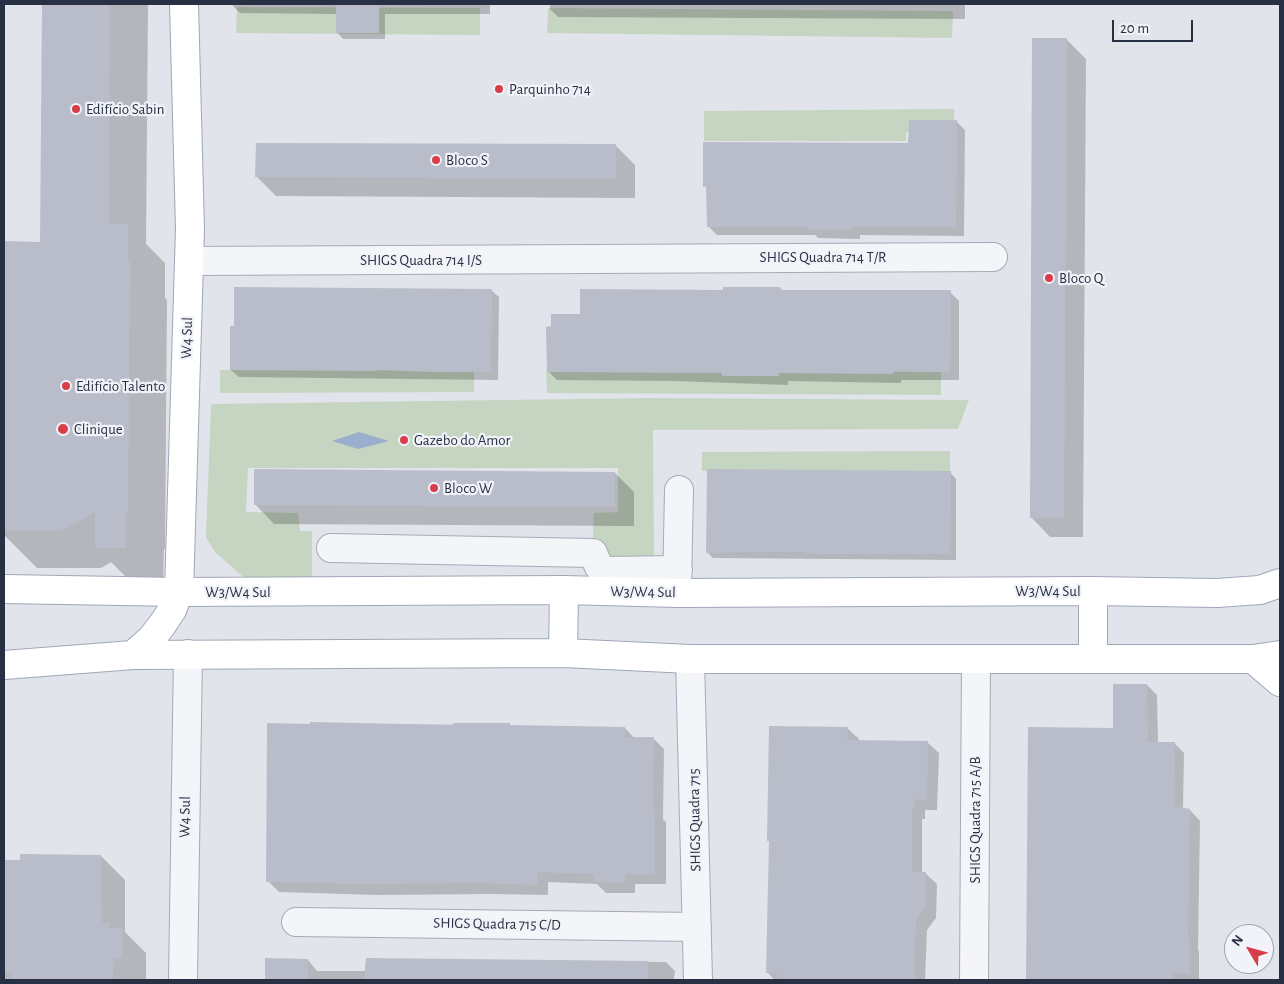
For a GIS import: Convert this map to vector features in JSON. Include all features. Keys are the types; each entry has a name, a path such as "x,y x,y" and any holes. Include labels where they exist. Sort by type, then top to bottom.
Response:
{"main road":[{"name":"W4 Sul","path":"133,655 151,639 162,625 172,610 179,592 189,261 184,4"},
{"path":"182,526 188,553 198,569 212,581 233,592"},
{"name":"W3/W4 Sul","path":"4,589 179,592 564,590 677,581 1217,594 1260,590 1280,583"},
{"path":"563,653 564,590"},
{"path":"1093,591 1093,659"},
{"path":"4,664 133,655 188,654 563,653 690,659 1253,658 1280,655"},
{"path":"1253,658 1280,682"}],"street":[{"name":"SHIGS Quadra 714 T/R","path":"652,258 993,257"},
{"name":"SHIGS Quadra 714 I/S","path":"189,261 652,258"},
{"path":"331,548 593,553 599,567 604,571 677,581 679,490"},
{"name":"W4 Sul","path":"183,980 188,654"},
{"name":"SHIGS Quadra 715","path":"690,659 698,980"},
{"name":"SHIGS Quadra 715 A/B","path":"974,980 976,659"},
{"name":"SHIGS Quadra 715 C/D","path":"296,922 697,926"}],"green space":[{"path":"237,7 480,8 480,35 236,33"},
{"path":"548,8 953,11 952,38 547,33"},
{"path":"954,109 954,142 947,131 906,132 906,141 704,141 704,111"},
{"path":"474,368 474,392 220,393 220,370"},
{"path":"546,371 941,372 941,395 547,393"},
{"path":"651,398 969,400 958,429 653,430 654,564 591,567 594,513 618,512 618,468 248,468 246,512 298,513 300,531 312,531 312,587 262,584 242,576 215,552 206,537 211,404"},
{"path":"950,451 950,472 702,471 702,452"}],"water":[{"path":"359,432 389,441 358,449 332,441"}],"building":[{"name":"Edifício Talento","path":"42,4 110,4 109,224 128,224 128,261 130,261 126,548 95,548 95,512 63,530 4,530 4,241 40,242"},
{"path":"336,4 379,4 379,33 336,33"},
{"name":"Bloco Q","path":"1032,38 1067,38 1064,518 1030,518"},
{"path":"909,120 957,120 956,227 851,227 852,230 808,230 808,227 707,227 706,186 703,187 703,142 908,143"},
{"name":"Bloco S","path":"256,143 616,144 616,179 255,177"},
{"path":"234,287 492,289 491,372 230,370 230,326 234,326"},
{"path":"723,287 780,287 780,290 951,290 950,372 893,371 893,374 779,373 779,376 722,376 722,373 547,372 546,327 551,326 551,314 580,314 580,289 723,290"},
{"name":"Bloco W","path":"254,469 615,472 615,507 254,505"},
{"path":"707,469 951,471 950,554 706,553"},
{"path":"1113,684 1147,684 1148,742 1175,742 1174,806 1190,809 1188,940 1190,940 1190,974 1173,973 1173,980 1026,980 1028,727 1113,728"},
{"path":"310,722 453,725 453,723 510,723 510,725 625,727 625,737 654,737 653,809 655,809 655,874 625,874 625,883 594,882 594,874 537,872 538,885 266,882 267,723 310,724"},
{"path":"769,726 848,727 847,740 928,741 927,799 914,800 914,808 912,808 912,872 926,872 926,906 916,919 914,980 777,980 776,972 766,973"},
{"path":"20,854 101,855 102,923 110,923 109,928 123,928 122,958 114,958 113,980 11,980 11,972 4,972 4,860 20,860"},
{"path":"265,958 308,959 308,980 265,980"},
{"path":"366,958 648,961 648,980 364,980"}],"place":[{"name":"Parquinho 714","path":"499,89"},
{"name":"Edifício Sabin","path":"76,109"},
{"name":"Bloco S","path":"436,160"},
{"name":"Bloco Q","path":"1049,278"},
{"name":"Edifício Talento","path":"66,386"},
{"name":"Clinique","path":"63,429"},
{"name":"Gazebo do Amor","path":"404,440"},
{"name":"Bloco W","path":"434,488"}]}
